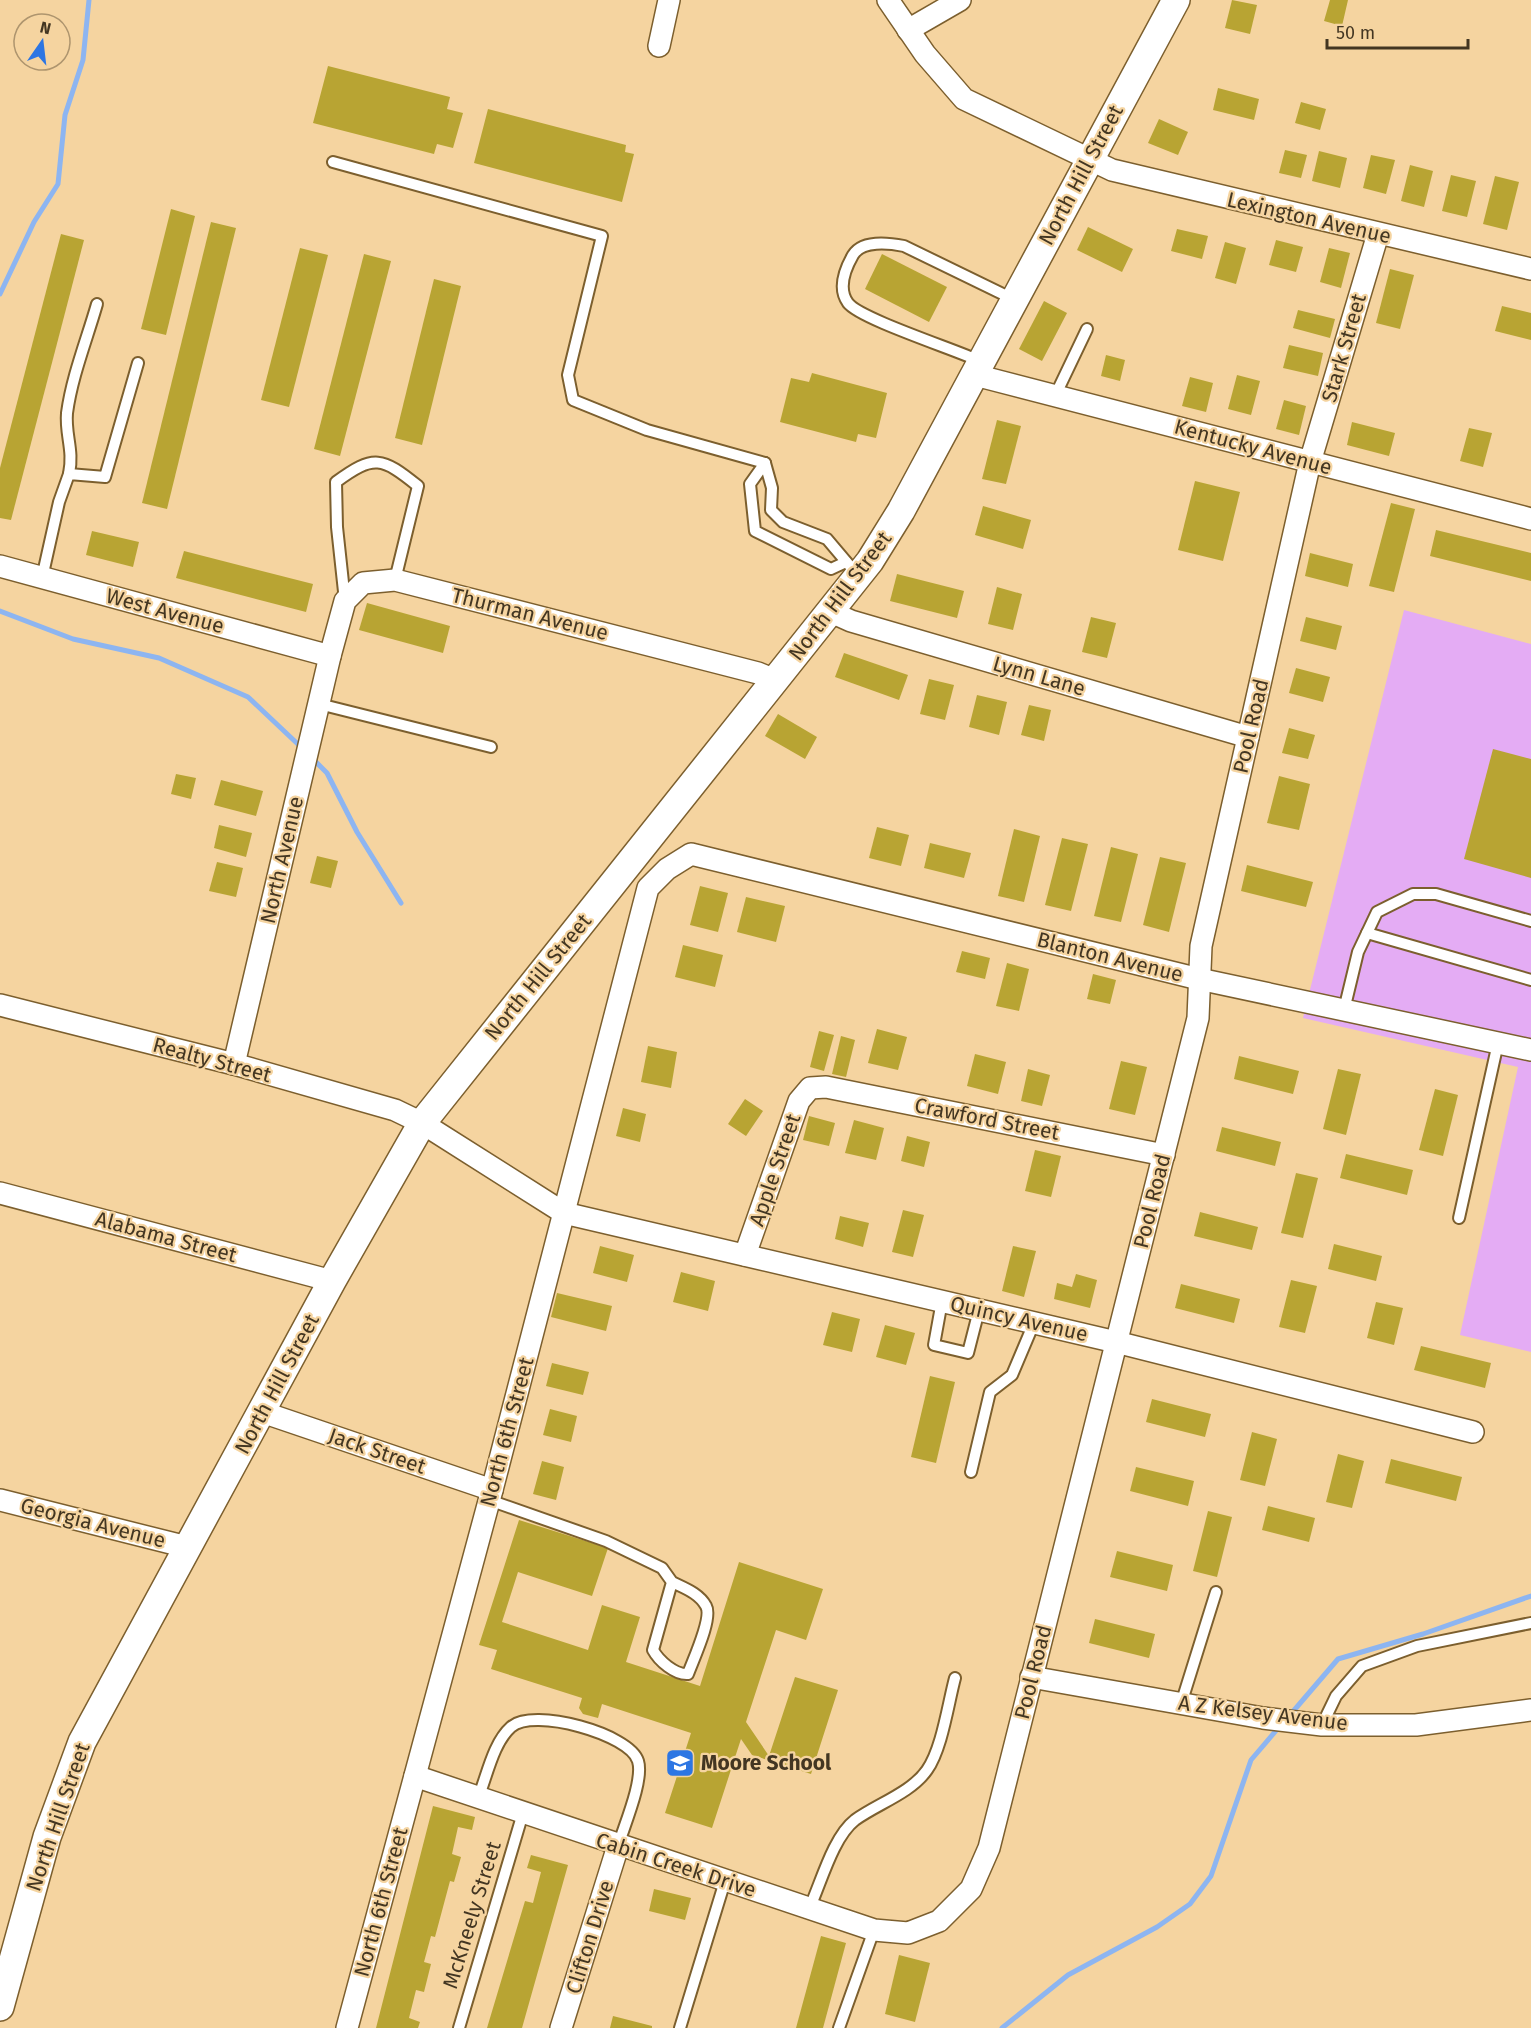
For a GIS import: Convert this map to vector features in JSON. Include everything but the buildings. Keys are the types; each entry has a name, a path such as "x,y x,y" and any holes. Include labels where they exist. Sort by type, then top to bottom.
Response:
{"street":[{"path":"659,46 669,0"},
{"name":"Lexington Avenue","path":"888,0 925,54 964,99 1088,161 1112,170 1531,270"},
{"path":"908,30 960,0"},
{"name":"North Hill Street","path":"0,2007 47,1837 82,1742 332,1281 422,1123 831,612 853,569 902,511 1176,0"},
{"name":"Stark Street","path":"1311,462 1378,234"},
{"name":"Kentucky Avenue","path":"978,368 1055,396 1531,519"},
{"name":"Pool Road","path":"939,1921 971,1889 989,1848 1198,1018 1201,946 1311,462"},
{"name":"West Avenue","path":"0,566 330,656"},
{"name":"Thurman Avenue","path":"345,601 363,583 395,580 758,673 775,680"},
{"path":"330,656 345,601"},
{"name":"Lynn Lane","path":"831,612 851,621 1248,737"},
{"name":"North Avenue","path":"234,1064 330,656"},
{"name":"Blanton Avenue","path":"691,854 1200,979 1531,1050"},
{"name":"North 6th Street","path":"347,2028 416,1776 648,888 667,869 691,854"},
{"name":"Realty Street","path":"0,1005 234,1064 394,1110 422,1123 564,1214"},
{"name":"Crawford Street","path":"810,1088 826,1087 1164,1155"},
{"name":"Apple Street","path":"745,1255 799,1101 810,1088"},
{"name":"Alabama Street","path":"0,1193 332,1281"},
{"name":"Quincy Avenue","path":"564,1214 1116,1342 1473,1432"},
{"name":"Jack Street","path":"262,1412 490,1495"},
{"name":"Georgia Avenue","path":"0,1500 187,1547"},
{"name":"A Z Kelsey Avenue","path":"1032,1677 1181,1704 1322,1725 1416,1725 1531,1710"},
{"name":"Cabin Creek Drive","path":"416,1776 874,1930 908,1933 939,1921"},
{"name":"Clifton Drive","path":"561,2028 618,1845"}],"lane":[{"path":"333,162 602,236 568,375 573,400 647,430 765,463"},
{"path":"978,368 956,350 910,334 853,308 844,295 843,277 853,255 857,249 867,245 888,243 904,246 1015,300"},
{"path":"42,578 59,502 73,456 67,427 69,401 97,304"},
{"path":"1055,396 1087,328"},
{"path":"69,474 105,477 138,363"},
{"path":"765,463 772,488 771,510 783,522 827,539 853,569"},
{"path":"765,463 750,484 755,531 831,569 853,569"},
{"path":"345,601 337,527 336,482 361,464 391,464 418,486 395,580"},
{"path":"319,704 491,747"},
{"path":"1344,1010 1358,952 1377,912 1413,894 1436,894 1531,921"},
{"path":"1367,933 1531,980"},
{"path":"1459,1218 1498,1043"},
{"path":"942,1301 934,1344 968,1353 980,1310"},
{"path":"971,1472 990,1392 1012,1375 1034,1323"},
{"path":"490,1495 606,1541 662,1568 672,1582 695,1593 707,1607 708,1617 688,1674 682,1674 658,1659 653,1650 672,1582"},
{"path":"1181,1704 1216,1592"},
{"path":"1322,1725 1336,1696 1362,1666 1417,1646 1531,1623"},
{"path":"809,1909 841,1835 854,1821 912,1784 927,1770 937,1747 955,1678"},
{"path":"478,1798 502,1737 512,1725 532,1718 549,1719 620,1741 633,1752 639,1762 640,1775 618,1845"},
{"name":"McKneely Street","path":"459,2028 523,1813"},
{"path":"680,2028 725,1881"},
{"path":"839,2028 874,1930"}],"shaded area":[{"path":"1404,610 1531,644 1531,1352 1460,1335 1518,1067 1303,1018"}],"waterway":[{"path":"0,294 34,222 58,184 65,115 83,60 89,0"},
{"path":"0,611 73,639 159,658 248,697 302,748"},
{"path":"311,757 327,773 357,832 401,903"},
{"path":"1290,1715 1338,1659 1423,1634 1531,1596"},
{"path":"1002,2028 1068,1975 1157,1927 1190,1904 1211,1876 1251,1760 1280,1726"}],"place":[{"name":"Moore School","path":"680,1763"}]}
